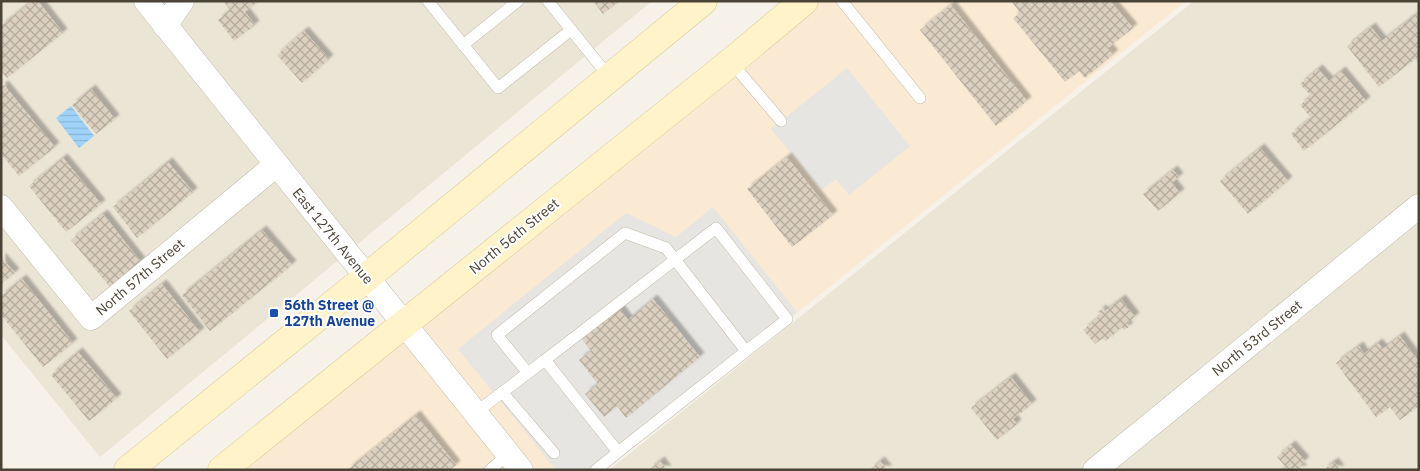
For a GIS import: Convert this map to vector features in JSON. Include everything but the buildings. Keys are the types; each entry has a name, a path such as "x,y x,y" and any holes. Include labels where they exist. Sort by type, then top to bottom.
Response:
{"main road":[{"path":"128,470 367,278 704,1"},
{"name":"North 56th Street","path":"222,470 732,62 804,1"}],"street":[{"name":"East 127th Avenue","path":"146,1 515,462"},
{"path":"165,26 182,1"},
{"name":"North 57th Street","path":"1,207 91,318 276,165"},
{"name":"North 53rd Street","path":"1095,470 1419,206"}],"lane":[{"path":"428,1 498,88 571,30"},
{"path":"463,44 518,1"},
{"path":"548,1 610,78"},
{"path":"842,1 920,98"},
{"path":"732,62 781,121"},
{"path":"475,413 716,228 787,320 596,470"},
{"path":"528,373 497,335 625,233 666,248 746,351"},
{"path":"545,360 618,452"},
{"path":"502,392 554,453"},
{"path":"490,470 515,462"}],"shaded area":[{"path":"1,1 652,1 100,457 1,335"},
{"path":"813,1 1186,1 601,470 240,470"},
{"path":"1194,1 1419,1 1419,470 609,470"},
{"path":"847,68 910,146 849,195 836,179 821,190 771,129"},
{"path":"713,207 797,312 602,470 556,470 458,349 626,213 676,237"}],"water":[{"path":"71,106 94,136 79,148 56,118"}],"place":[{"name":"56th Street @ 127th Avenue","path":"274,313"}]}
